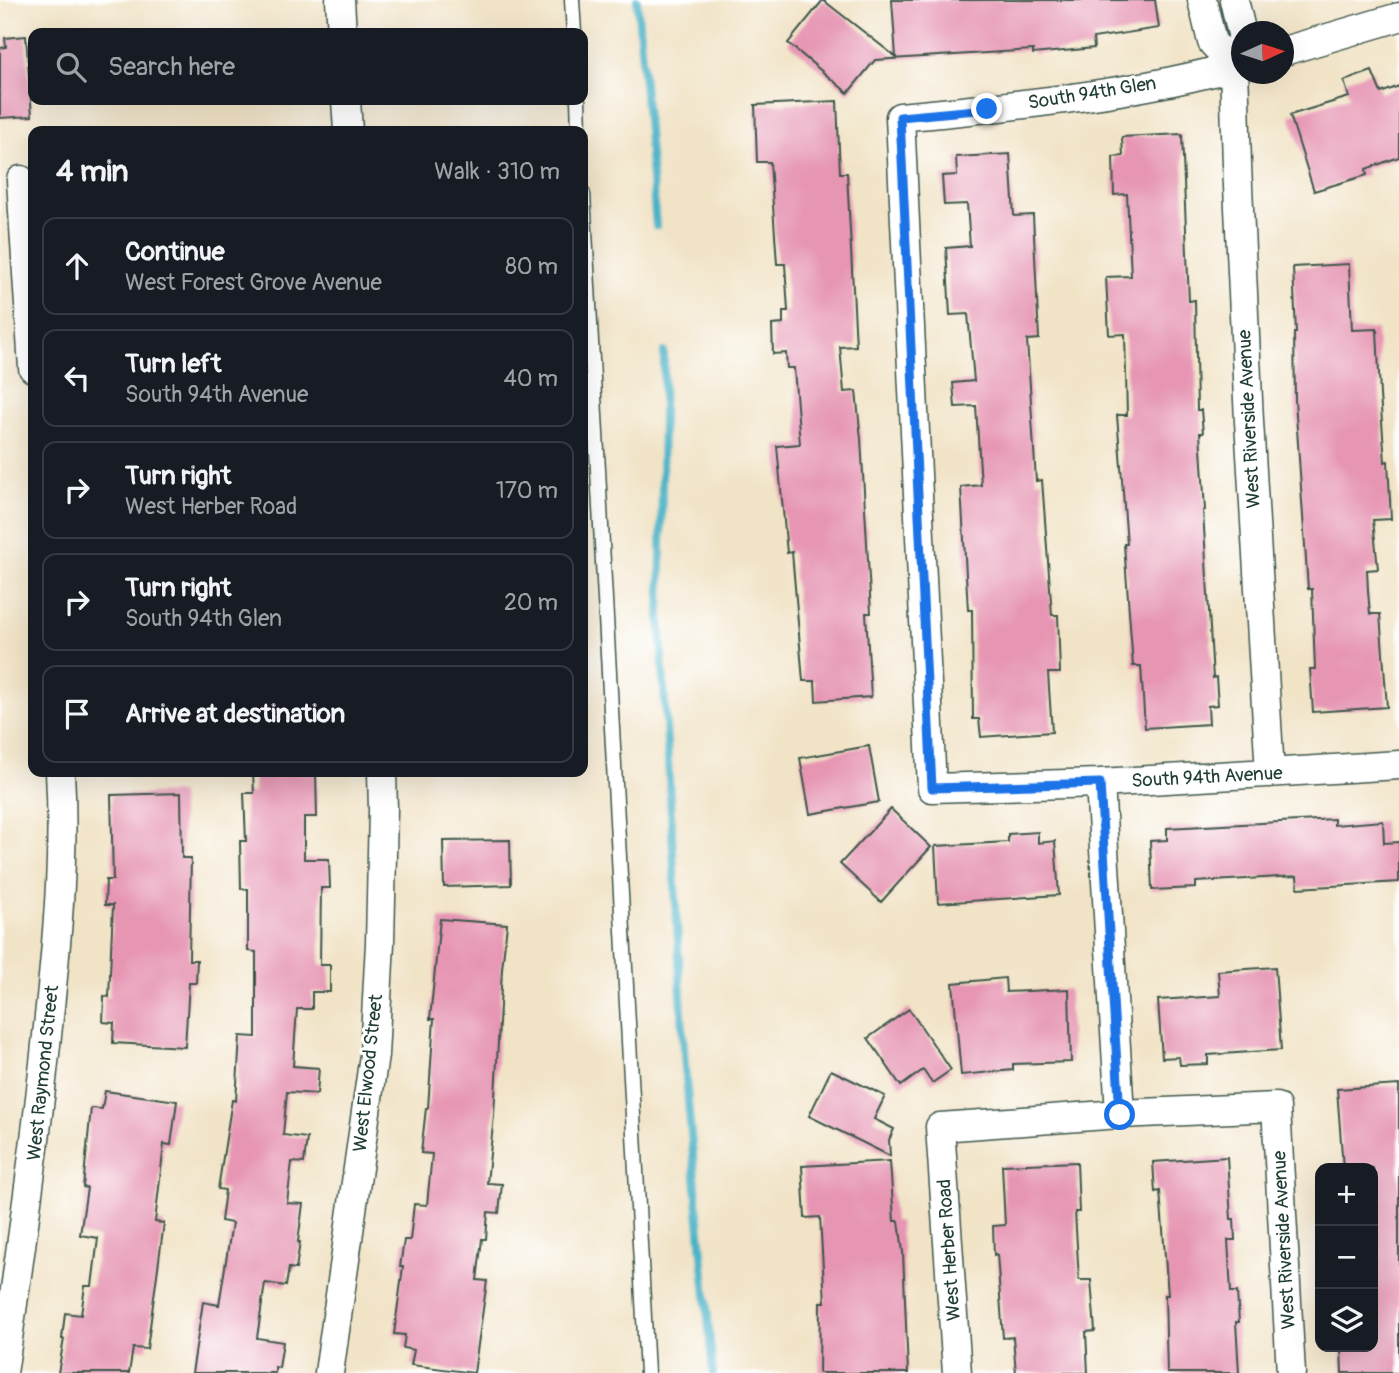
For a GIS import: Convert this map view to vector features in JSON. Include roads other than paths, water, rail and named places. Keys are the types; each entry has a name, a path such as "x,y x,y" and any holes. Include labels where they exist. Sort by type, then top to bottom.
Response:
{"street":[{"path":"340,0 342,28"},
{"path":"1202,0 1212,42 1231,59"},
{"name":"West Riverside Avenue","path":"1234,0 1238,21"},
{"path":"1294,48 1399,17"},
{"name":"South 94th Glen","path":"932,788 900,117 987,109 1087,95 1231,66"},
{"name":"West Riverside Avenue","path":"1239,84 1248,407 1270,773"},
{"path":"346,105 348,126"},
{"path":"18,180 28,305"},
{"name":"South 94th Avenue","path":"932,788 1100,783 1399,765"},
{"name":"West Raymond Street","path":"3,1373 36,1146 58,931 62,805 60,777"},
{"name":"West Elwood Street","path":"329,1373 374,1055 382,876 382,777"},
{"path":"1100,783 1120,1115"},
{"name":"West Riverside Avenue","path":"1120,1115 1276,1107 1291,1373"},
{"name":"West Herber Road","path":"957,1373 940,1127 1120,1115"}],"lane":[{"path":"572,0 574,28"},
{"path":"578,105 579,126"},
{"path":"588,286 647,1373"}],"waterway":[{"path":"637,0 656,226"},
{"path":"664,352 660,615 685,1068 713,1373"}]}
